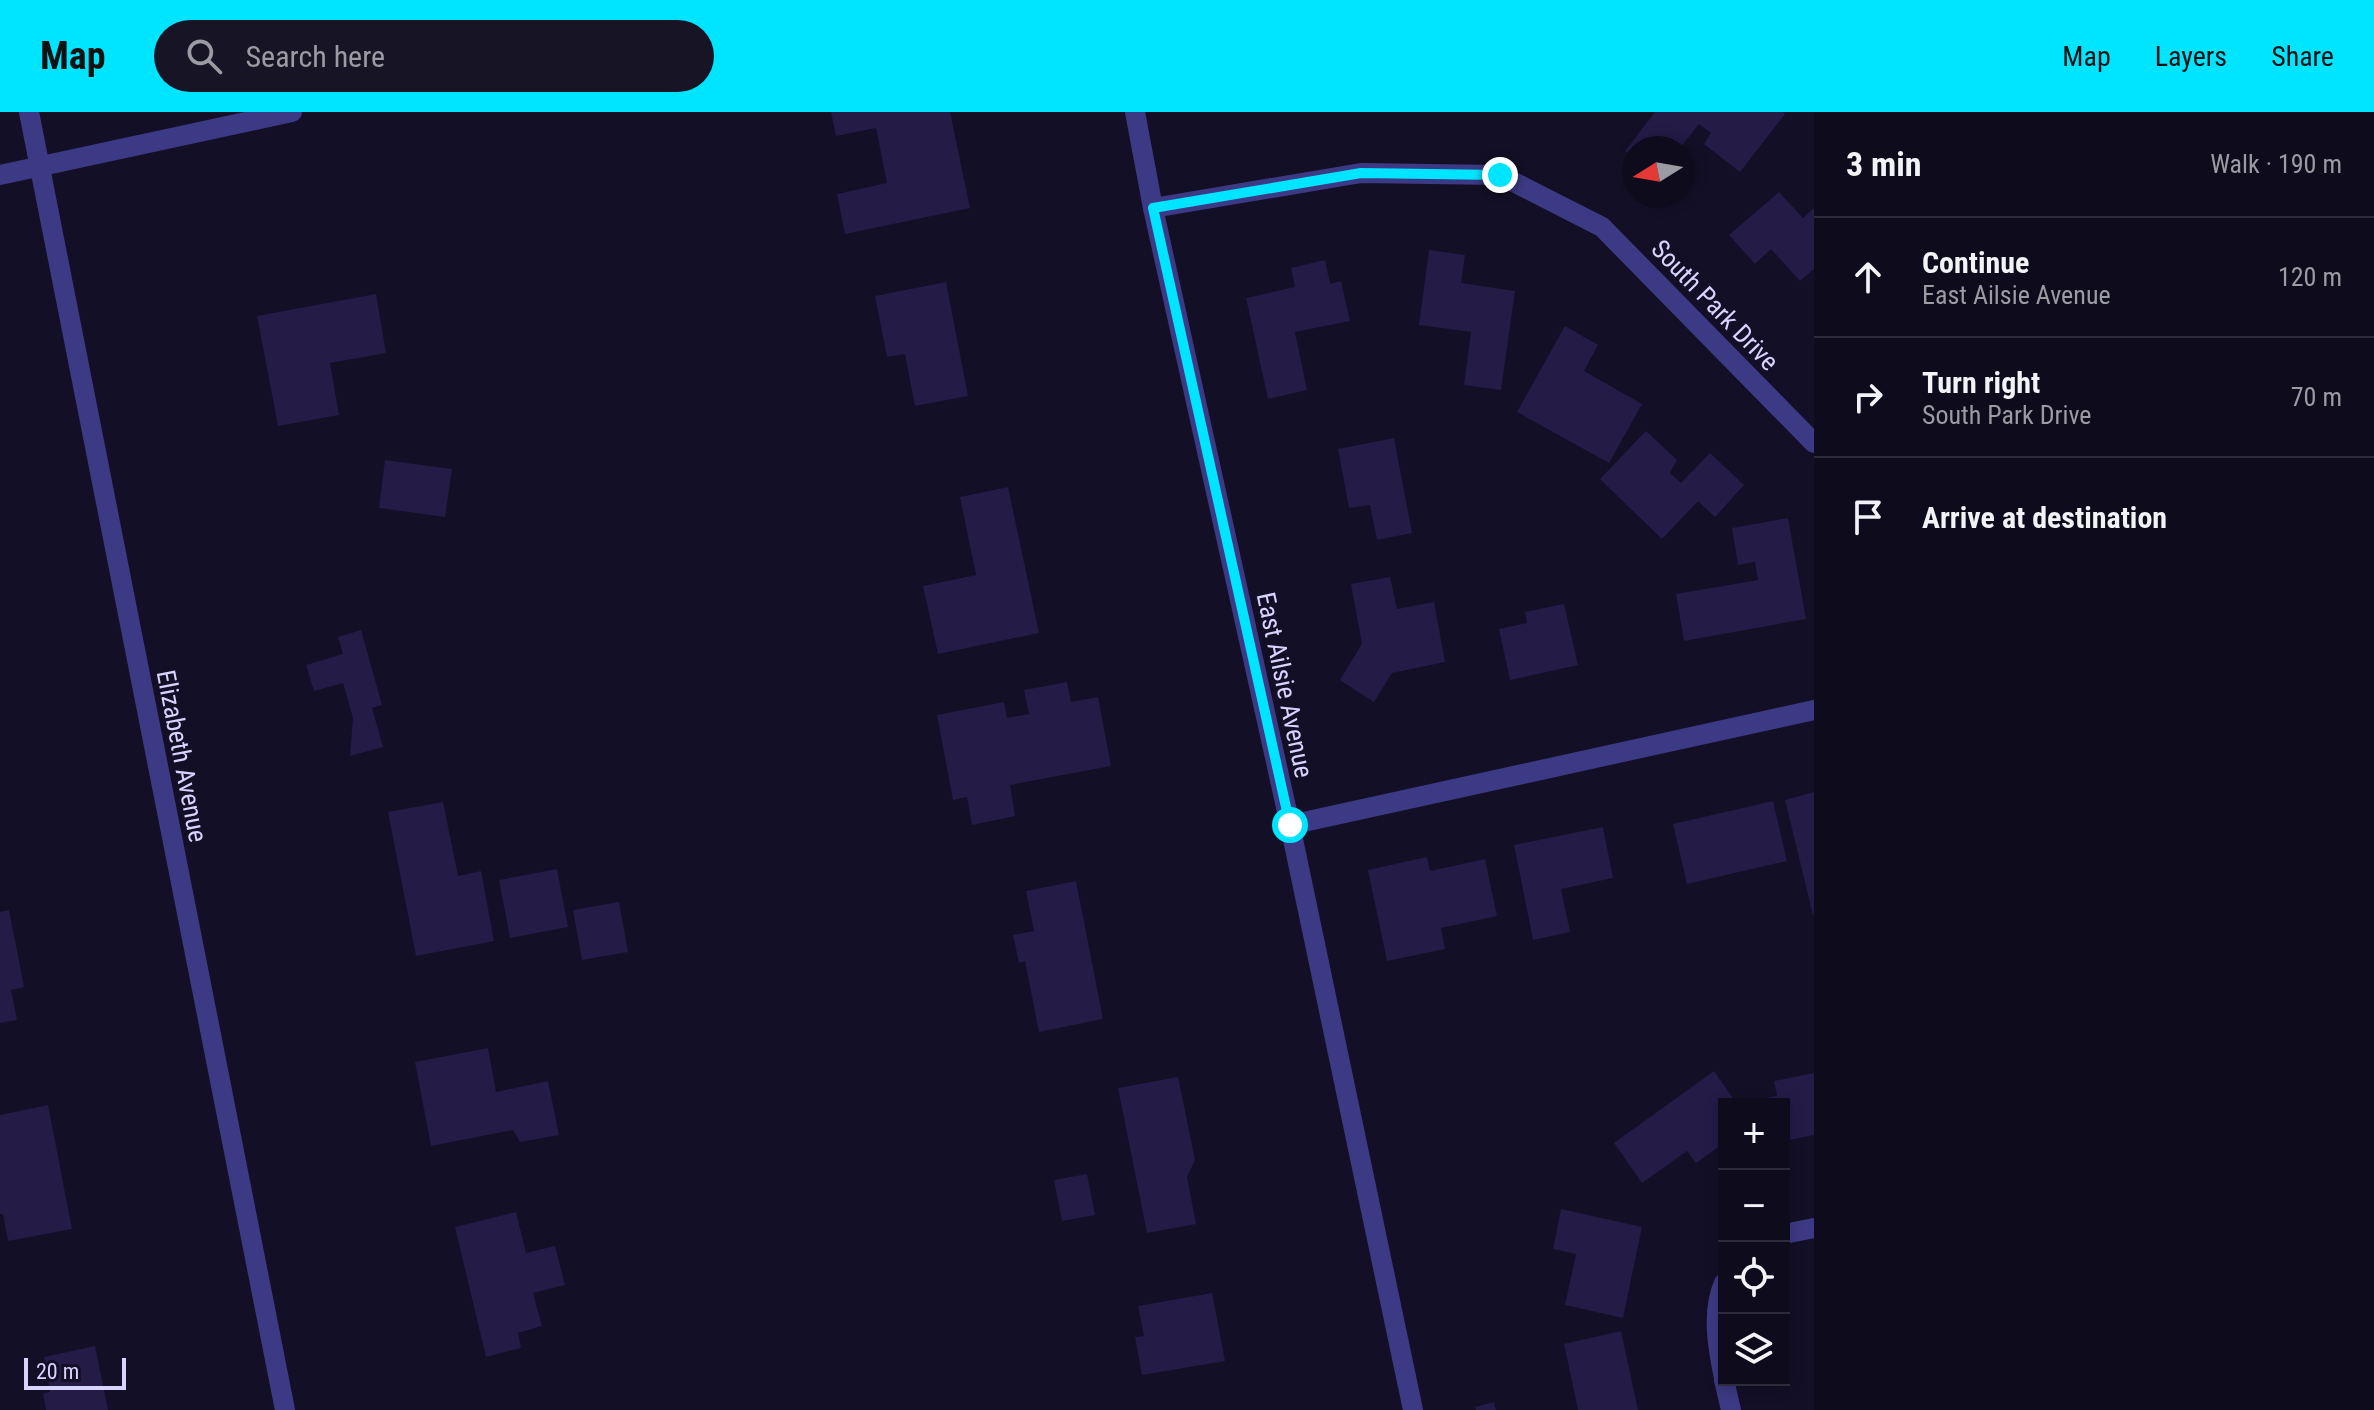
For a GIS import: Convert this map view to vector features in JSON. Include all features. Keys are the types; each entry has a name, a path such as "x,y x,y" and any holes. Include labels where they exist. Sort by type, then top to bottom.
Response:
{"street":[{"name":"Elizabeth Avenue","path":"29,112 285,1410"},
{"path":"0,175 292,112"},
{"name":"East Ailsie Avenue","path":"1135,112 1153,208 1290,825 1413,1410"},
{"name":"South Park Drive","path":"1153,208 1361,173 1500,175 1602,227 1814,443"},
{"path":"1290,825 1814,710"},
{"path":"1790,1233 1814,1228"},
{"path":"1726,1386 1731,1410"}],"building":[{"path":"831,112 950,112 970,208 845,234 837,194 887,183 876,128 836,136"},
{"path":"1655,112 1785,114 1740,172 1704,144 1711,133 1699,124 1690,136 1637,136"},
{"path":"1779,192 1803,218 1814,208 1814,269 1800,281 1771,249 1755,264 1729,235"},
{"path":"1429,250 1465,255 1461,283 1515,291 1501,390 1464,385 1471,332 1419,325"},
{"path":"1325,260 1330,284 1341,281 1350,321 1295,332 1307,390 1268,399 1246,298 1295,287 1291,268"},
{"path":"946,282 968,396 915,406 905,354 887,357 875,296"},
{"path":"376,294 386,353 330,363 339,415 278,426 257,316"},
{"path":"1565,326 1598,345 1584,371 1642,404 1609,463 1517,412"},
{"path":"1646,431 1677,460 1670,473 1681,483 1710,453 1744,485 1715,517 1698,501 1662,539 1600,479"},
{"path":"1394,438 1412,533 1377,540 1370,505 1349,508 1338,449"},
{"path":"385,460 452,469 445,517 379,508"},
{"path":"1008,487 1039,633 938,654 923,586 976,575 960,497"},
{"path":"1788,518 1806,619 1684,641 1676,594 1758,580 1755,562 1738,565 1732,528"},
{"path":"1390,577 1397,609 1434,602 1445,662 1392,673 1374,702 1340,680 1362,644 1351,584"},
{"path":"1564,604 1578,665 1510,680 1499,629 1527,623 1525,612"},
{"path":"361,630 382,705 372,708 383,747 350,756 353,718 343,683 314,691 306,665 343,654 338,637"},
{"path":"1067,682 1071,702 1098,697 1111,766 1010,785 1015,816 972,825 967,797 953,800 937,715 1004,702 1007,718 1029,714 1024,690"},
{"path":"1814,792 1814,915 1813,915 1785,800"},
{"path":"1773,801 1787,861 1687,884 1673,824"},
{"path":"443,802 458,876 481,871 494,941 416,956 388,812"},
{"path":"1603,827 1613,878 1561,889 1570,932 1533,940 1514,845"},
{"path":"1427,857 1430,871 1485,859 1497,916 1441,928 1445,949 1387,961 1368,870"},
{"path":"557,869 568,927 510,938 499,880"},
{"path":"1076,881 1103,1019 1039,1032 1025,961 1019,963 1013,935 1034,931 1026,891"},
{"path":"619,902 628,952 582,960 573,910"},
{"path":"9,910 24,987 11,990 17,1020 0,1023 0,912"},
{"path":"488,1048 496,1092 548,1081 559,1135 520,1142 513,1130 431,1146 415,1062"},
{"path":"1714,1071 1733,1098 1718,1098 1718,1147 1696,1163 1687,1151 1642,1183 1614,1143"},
{"path":"1814,1073 1814,1135 1790,1140 1790,1098 1766,1098 1777,1096 1774,1081"},
{"path":"1178,1077 1195,1160 1187,1177 1196,1224 1147,1233 1118,1088"},
{"path":"48,1105 72,1229 8,1241 3,1214 0,1214 0,1115"},
{"path":"1087,1174 1095,1215 1062,1221 1054,1180"},
{"path":"1561,1209 1642,1227 1623,1318 1565,1305 1576,1254 1553,1249"},
{"path":"516,1212 526,1253 555,1246 565,1285 533,1293 542,1326 518,1333 521,1348 486,1357 455,1227"},
{"path":"1212,1293 1225,1361 1142,1375 1135,1337 1144,1336 1138,1306"},
{"path":"1621,1331 1638,1410 1578,1410 1564,1344"},
{"path":"95,1346 108,1410 46,1410 43,1393 50,1392 44,1357"},
{"path":"1494,1402 1496,1410 1476,1410 1475,1407"}],"route":[{"path":"1290,825 1153,208 1361,173 1500,175"}]}
